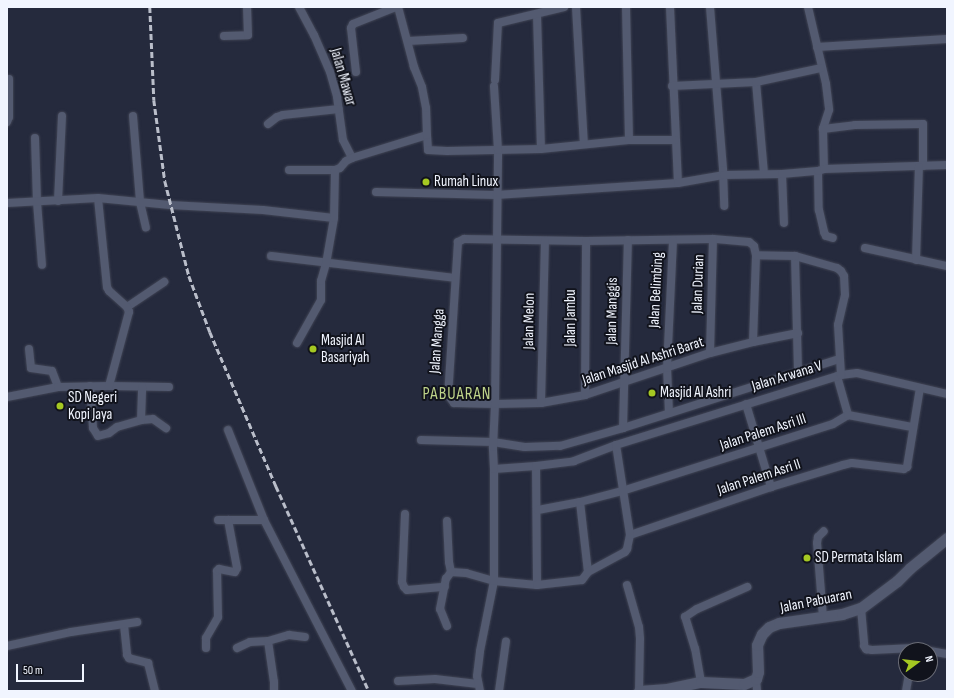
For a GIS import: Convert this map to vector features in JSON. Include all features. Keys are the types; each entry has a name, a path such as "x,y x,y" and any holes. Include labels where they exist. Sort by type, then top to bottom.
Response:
{"street":[{"path":"224,36 248,35 247,7"},
{"name":"Jalan Mawar","path":"299,7 325,57 339,109 343,140 352,158"},
{"path":"356,72 351,28 353,24 356,21 397,7 408,41 414,67 422,87 426,108 428,150 541,149 629,140 675,140"},
{"path":"398,681 434,679 479,688 480,651 494,581 493,445 495,404 497,240 496,195 498,150 494,83 498,23 564,7"},
{"path":"576,7 584,144"},
{"path":"626,7 629,140"},
{"path":"670,7 672,86 678,183"},
{"path":"710,7 724,175 724,206"},
{"path":"808,7 821,68 826,84 830,110 823,129 819,210 824,234 833,238"},
{"path":"536,15 541,149"},
{"path":"408,41 463,38"},
{"path":"817,47 947,39"},
{"path":"672,86 756,82 821,68"},
{"path":"7,122 9,117 9,79"},
{"path":"756,82 764,173"},
{"path":"268,124 282,115 339,109"},
{"path":"58,201 62,116"},
{"path":"133,116 140,202 146,227"},
{"path":"823,129 855,125 923,124 916,260"},
{"path":"289,170 335,170 340,168 346,161 352,158 427,136"},
{"path":"35,138 37,202 42,265"},
{"path":"376,192 496,195 678,183 724,175 764,173 782,174 821,170 947,165"},
{"path":"297,343 321,300 321,280 326,264 334,218 335,170"},
{"path":"782,174 784,223"},
{"path":"98,198 107,287 127,307 129,312 109,386"},
{"path":"7,203 98,198 263,210 334,218"},
{"name":"Jalan Mangga","path":"454,403 448,395 458,242 464,239 497,240"},
{"path":"497,240 586,241 713,239 749,242 754,246 756,255 753,342"},
{"name":"Jalan Durian","path":"710,354 713,239"},
{"name":"Jalan Melon","path":"541,403 545,240"},
{"name":"Jalan Manggis","path":"623,428 628,240"},
{"name":"Jalan Belimbing","path":"668,413 667,368 673,240"},
{"name":"Jalan Jambu","path":"585,395 586,241"},
{"path":"865,248 947,266"},
{"path":"756,255 795,256 837,268 844,276 845,295 838,326 840,369 848,415 912,427 920,388"},
{"path":"271,256 326,264 456,278"},
{"path":"795,256 798,373"},
{"path":"127,307 164,282"},
{"name":"Jalan Masjid Al Ashri Barat","path":"454,403 541,403 585,395 710,354 753,342 798,333"},
{"path":"29,349 31,368 52,371 58,387"},
{"path":"421,440 525,447 560,446 623,428 798,373 840,369 947,394"},
{"name":"Jalan Arwana V","path":"494,468 536,466 574,461 616,445 746,404 840,369"},
{"path":"90,386 93,428 98,436 110,433 117,426 141,420 153,419 166,428"},
{"path":"7,397 58,387 168,387"},
{"path":"141,420 142,387"},
{"path":"746,404 771,487"},
{"name":"Jalan Palem Asri III","path":"538,510 580,502 622,491 833,424 848,415"},
{"name":"Jalan Palem Asri II","path":"630,536 771,487 852,463 900,470 907,467 912,427"},
{"path":"228,430 264,520 352,691"},
{"path":"451,572 466,573 494,581 537,586 582,580 588,572 625,552 627,550 630,536 616,445"},
{"path":"536,466 538,510 537,586"},
{"path":"580,502 588,572"},
{"path":"405,514 402,582 404,587 407,590 444,587"},
{"path":"218,520 264,520"},
{"path":"206,648 206,638 217,622 218,617 217,571 219,569 235,572 237,568 228,520"},
{"path":"447,521 449,562 451,572 446,579 440,609 447,626"},
{"path":"824,531 818,537 817,543 824,617"},
{"name":"Jalan Pabuaran","path":"756,679 758,672 757,644 762,634 769,627 779,623 842,614 861,608 897,581 910,568 947,538"},
{"path":"627,585 639,627 639,691 667,689 701,682 744,684 756,679 757,691"},
{"path":"701,682 695,649 685,617 697,609 747,588"},
{"path":"861,608 864,646 866,649 872,650 898,648"},
{"path":"7,646 71,632 137,622"},
{"path":"124,625 127,655 129,658 148,663 155,691"},
{"path":"237,648 250,642 268,641 289,635 306,637"},
{"path":"268,641 274,691"},
{"path":"499,691 506,641"}],"railway":[{"path":"150,7 154,100 165,181 189,276 210,332 276,486 369,691"}],"place":[{"name":"Rumah Linux","path":"426,182"},
{"name":"Masjid Al Basariyah","path":"313,349"},
{"name":"Masjid Al Ashri","path":"652,393"},
{"name":"SD Negeri Kopi Jaya","path":"60,406"},
{"name":"SD Permata Islam","path":"807,558"}],"district":[{"name":"PABUARAN","path":"457,395"}]}
